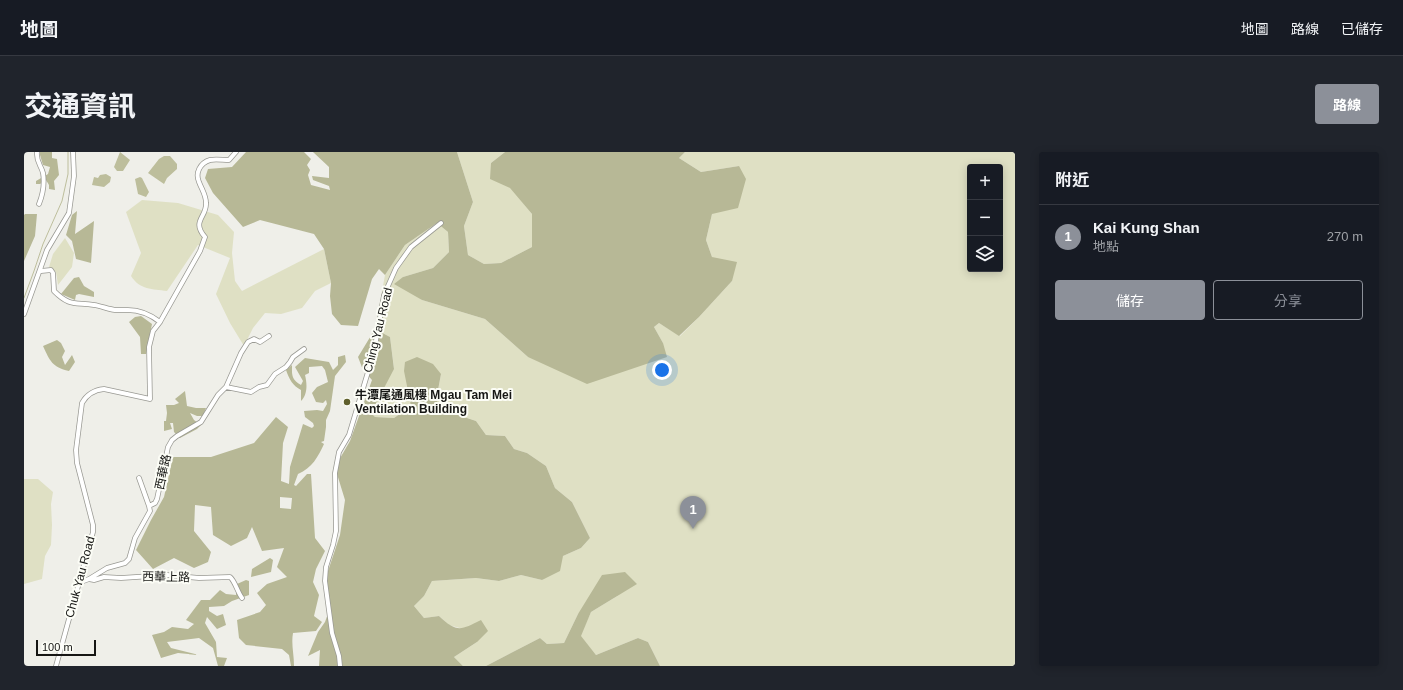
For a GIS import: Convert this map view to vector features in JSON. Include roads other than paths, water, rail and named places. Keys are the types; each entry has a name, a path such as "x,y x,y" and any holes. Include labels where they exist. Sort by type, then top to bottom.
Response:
{"street":[{"path":"37,152 37,158 43,173 44,191 39,204"},
{"path":"24,314 41,271 47,250 69,213 74,176 73,152"},
{"path":"41,271 52,270 54,291 67,301 76,304 94,305 117,310 129,310 143,313 160,322 200,251 205,237 200,231 199,222 207,205 206,195 198,182 197,173 200,166 210,160 229,160 236,152"},
{"name":"Ching Yau Road","path":"340,666 340,659 332,633 325,581 326,567 336,531 335,476 339,452 349,435 374,352 384,295 396,268 411,247 441,223"},
{"name":"Chuk Yau Road","path":"56,666 93,532 93,525 76,456 82,403 85,397 91,393 104,389 150,399 150,343 153,331 160,322"},
{"name":"西華路","path":"149,506 155,503 157,499 168,447 172,440 201,422 218,395 226,387 241,353 248,342 254,340 257,342 262,342 269,336"},
{"path":"226,387 251,392 259,387 267,385 275,374 304,349"},
{"name":"西華路","path":"89,579 107,568 125,562 130,556 135,538 150,511 139,478"},
{"name":"西華上路","path":"78,583 89,579 94,580 104,577 121,578 167,575 199,578 230,577 233,579 237,591 242,598"}],"waterway":[{"path":"24,298 43,244 62,201 68,174 68,152"}],"place":[{"name":"牛潭尾通風樓 Mgau Tam Mei Ventilation Building","path":"347,402"},
{"name":"Kai Kung Shan","path":"693,529"}]}
